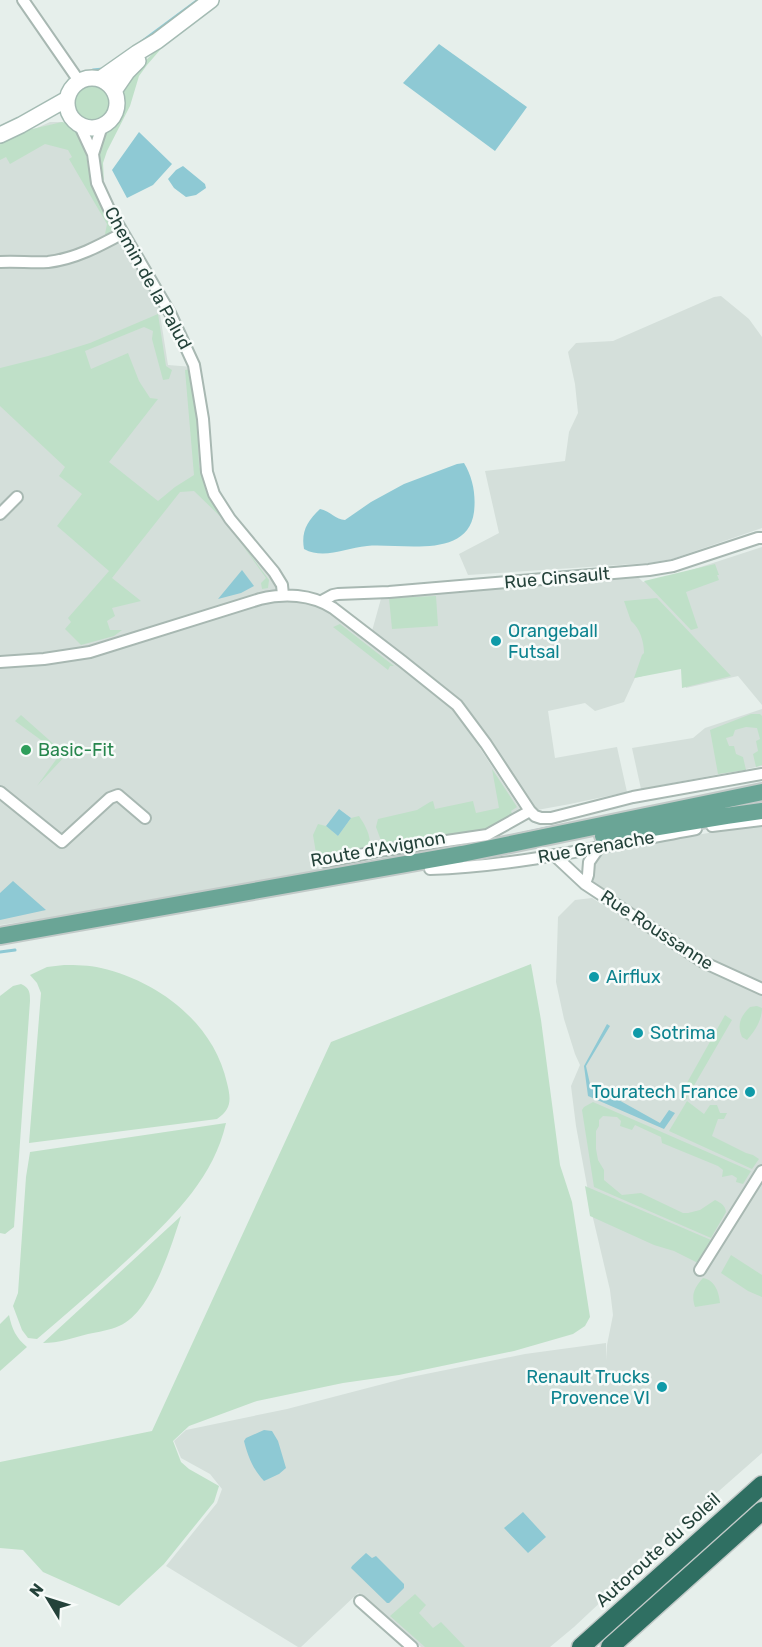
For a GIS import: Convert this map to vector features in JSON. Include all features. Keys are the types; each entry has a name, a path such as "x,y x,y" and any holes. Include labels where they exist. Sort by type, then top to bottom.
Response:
{"highway":[{"name":"Autoroute du Soleil","path":"581,1647 762,1485"},
{"path":"610,1647 762,1511"}],"main road":[{"path":"100,79 157,41 211,0"},
{"path":"114,91 127,72 157,41"},
{"path":"21,125 75,121 95,128 102,126 108,122 115,111 116,98 110,85 93,78 79,81 72,87 67,99 67,109 75,121"},
{"path":"0,135 67,99"},
{"name":"Route d'Avignon","path":"0,936 494,848 762,792"},
{"name":"Route d'Avignon","path":"0,946 603,836 762,812"}],"street":[{"path":"23,0 79,81"},
{"name":"Chemin de la Palud","path":"75,121 93,154 98,183 109,209 170,313 194,365 203,419 207,472 214,494 230,519 274,572 282,585 283,595"},
{"name":"Chemin de la Palud","path":"93,154 102,126"},
{"path":"0,262 63,260 81,255 123,233"},
{"path":"0,514 17,497"},
{"name":"Rue Cinsault","path":"0,662 44,659 90,652 260,599 283,595 322,601 333,595 352,593 389,592 649,570 673,566 760,537"},
{"path":"333,608 340,600 352,593"},
{"path":"322,601 457,705 535,816 551,818 633,797 762,774"},
{"path":"0,792 62,842 110,798 118,795 145,818"},
{"path":"325,862 379,851 487,835 530,811"},
{"name":"Rue Grenache","path":"430,869 520,861 703,828 762,820"},
{"name":"Rue Roussanne","path":"585,884 589,862 600,846"},
{"name":"Rue Roussanne","path":"554,855 585,884 703,962 762,989"},
{"path":"699,1270 762,1171"},
{"path":"360,1601 412,1647"}],"shaded area":[{"path":"50,122 62,122 77,132 76,140 111,225 159,308 168,365 193,367 214,500 283,597 327,608 441,696 458,715 520,809 513,816 483,831 321,858 317,860 319,870 82,913 0,925 0,145"},
{"path":"721,296 749,319 762,337 762,528 672,559 649,563 468,575 459,554 499,533 485,471 565,461 569,432 578,413 568,352 576,343 613,341"},
{"path":"762,547 762,705 738,676 686,688 682,666 635,678 624,702 595,711 585,703 548,711 555,758 617,747 627,792 534,809 466,707 372,631 382,595 638,577 643,582 673,576"},
{"path":"762,709 762,766 641,789 632,748 693,738 705,728"},
{"path":"762,824 762,1453 635,1565 637,1568 550,1647 421,1647 358,1593 301,1647 298,1647 166,1566 217,1503 222,1489 210,1474 181,1458 174,1441 186,1430 287,1409 406,1378 525,1354 606,1343 606,1360 613,1315 610,1290 593,1218 576,1126 571,1086 580,1065 564,1019 556,982 558,917 575,900 592,898 698,964 719,967 594,883 592,865 603,853 625,847"}],"green space":[{"path":"166,43 139,76 130,106 103,163 104,182 99,163 100,142 122,113 124,105 122,90 147,59"},
{"path":"92,85 105,91 111,104 105,117 92,123 79,117 73,104 79,91"},
{"path":"62,122 70,125 81,137 91,178 113,226 108,235 105,234 107,224 69,159 72,157 68,150 45,144 10,164 6,157 0,160 0,141 28,130"},
{"path":"158,314 166,366 172,370 169,379 163,380 152,339 153,331 144,327 85,351 91,369 128,353 139,381 150,398 158,399 109,462 158,501 194,475 185,370 191,369 197,416 199,466 206,490 231,529 269,580 268,588 262,589 261,583 266,578 225,521 194,491 180,492 112,578 141,601 112,608 115,616 107,621 110,630 122,630 114,636 81,645 65,629 71,622 68,618 109,571 57,526 82,494 59,476 65,467 0,406 0,368 90,343"},
{"path":"715,564 719,580 686,592 698,628 691,630 644,581"},
{"path":"436,596 438,626 392,629 389,598"},
{"path":"657,598 731,676 682,688 681,669 634,678 644,649 641,636 631,621 624,601"},
{"path":"340,624 394,666 390,666 388,670 333,627"},
{"path":"751,714 762,716 762,765 756,767 753,754 758,751 756,741 760,739 757,728 746,727 735,730 733,736 726,738 729,746 734,746 736,754 743,757 746,770 718,774 710,730"},
{"path":"21,715 66,755 37,786 60,754 15,721"},
{"path":"492,769 517,807 511,811 513,816 483,831 383,846 376,827 378,819 417,810 433,801 435,809 473,801 476,813 499,808"},
{"path":"359,816 368,832 370,850 317,859 313,835 318,824 326,826 338,836 351,818"},
{"path":"531,964 541,1020 560,1165 572,1202 590,1317 585,1326 573,1334 514,1351 257,1401 189,1426 173,1441 181,1462 219,1486 214,1502 164,1564 119,1606 43,1572 23,1550 0,1548 0,1462 152,1431 331,1042"},
{"path":"92,966 122,974 162,994 180,1008 210,1042 220,1061 230,1099 222,1115 217,1119 29,1143 41,993 37,983 30,975 47,967"},
{"path":"21,984 29,991 30,1001 14,1227 5,1234 0,1233 0,996 13,986"},
{"path":"750,1007 762,1008 761,1017 747,1040 740,1033 740,1021"},
{"path":"725,1015 732,1020 685,1101 679,1097"},
{"path":"687,1101 704,1114 710,1105 717,1105 720,1113 727,1113 724,1119 718,1119 712,1136 759,1159 752,1169 669,1131"},
{"path":"593,1102 751,1171 743,1184 736,1182 737,1178 732,1175 722,1177 723,1170 718,1166 662,1143 661,1137 635,1125 632,1130 620,1126 621,1121 617,1117 603,1116 599,1120 596,1131 596,1149 598,1160 604,1170 604,1180 622,1195 641,1193 683,1213 700,1210 715,1200 721,1203 726,1212 711,1238 594,1187 582,1110"},
{"path":"226,1123 213,1160 192,1193 179,1208 138,1250 37,1339 28,1338 22,1330 13,1306 18,1293 26,1177 30,1152"},
{"path":"585,1186 711,1240 698,1263 674,1251 654,1245 590,1216"},
{"path":"181,1216 158,1278 141,1308 130,1319 108,1330 43,1343"},
{"path":"731,1255 762,1275 762,1297 748,1291 721,1273"},
{"path":"703,1278 711,1281 716,1287 720,1303 695,1307 694,1292"},
{"path":"9,1315 15,1333 27,1347 0,1371 0,1324"},
{"path":"415,1594 426,1605 419,1613 433,1628 441,1622 465,1647 425,1647 390,1616"}],"water":[{"path":"439,44 527,107 495,151 403,83"},
{"path":"139,132 172,164 153,185 127,198 112,170"},
{"path":"183,166 205,184 206,188 196,195 186,197 174,188 168,179"},
{"path":"464,463 472,481 475,506 469,527 459,537 431,546 367,546 327,553 304,549 303,537 306,527 320,509 345,520 371,502 404,484"},
{"path":"242,570 254,586 241,593 218,599"},
{"path":"339,809 351,818 338,836 326,826"},
{"path":"13,881 46,910 0,920 0,893"},
{"path":"607,1024 610,1026 586,1066 590,1084 660,1123 669,1110 675,1113 664,1129 588,1096 584,1066"},
{"path":"264,1430 272,1431 278,1441 286,1468 264,1481 251,1463 244,1441"},
{"path":"523,1512 546,1537 528,1553 504,1528"},
{"path":"366,1553 372,1558 376,1556 404,1584 404,1588 389,1603 351,1568"}],"waterway":[{"path":"140,43 198,0"},
{"path":"93,70 103,69"},
{"path":"501,838 547,828"},
{"path":"383,860 432,851"},
{"path":"0,952 15,950"}],"place":[{"name":"Orangeball Futsal","path":"496,641"},
{"name":"Basic-Fit","path":"26,750"},
{"name":"Airflux","path":"594,977"},
{"name":"Sotrima","path":"638,1033"},
{"name":"Touratech France","path":"750,1092"},
{"name":"Renault Trucks Provence VI","path":"662,1387"}]}
